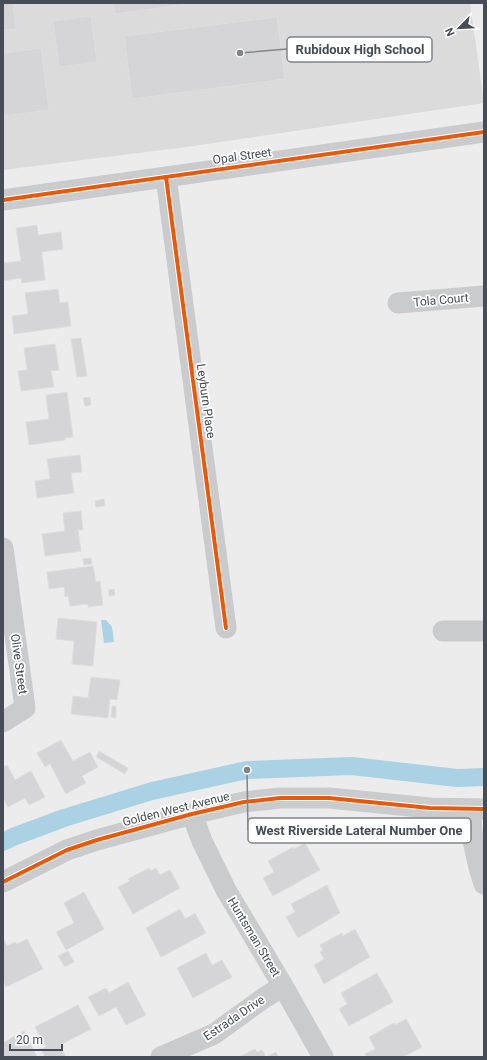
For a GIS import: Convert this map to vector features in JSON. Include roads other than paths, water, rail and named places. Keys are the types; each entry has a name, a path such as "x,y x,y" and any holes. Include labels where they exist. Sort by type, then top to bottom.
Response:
{"street":[{"name":"Opal Street","path":"3,200 484,135"},
{"name":"Leyburn Place","path":"166,177 226,628"},
{"name":"Tola Court","path":"398,303 484,296"},
{"name":"Olive Street","path":"3,548 24,708 3,722"},
{"path":"443,631 484,631"},
{"name":"Golden West Avenue","path":"3,882 67,850 97,840 192,814 244,802 286,798 329,798 430,808 477,809"},
{"path":"477,809 472,839 484,884"},
{"name":"Huntsman Street","path":"192,814 202,841 217,872 323,1057"},
{"name":"Estrada Drive","path":"161,1057 214,1034 283,986"}],"water":[{"path":"101,620 106,620 112,627 114,642 104,643"}],"waterway":[{"path":"3,842 64,818 152,791 247,770 352,766 457,778 484,777"}],"place":[{"name":"Rubidoux High School","path":"240,53"},
{"name":"West Riverside Lateral Number One","path":"247,770"}]}
